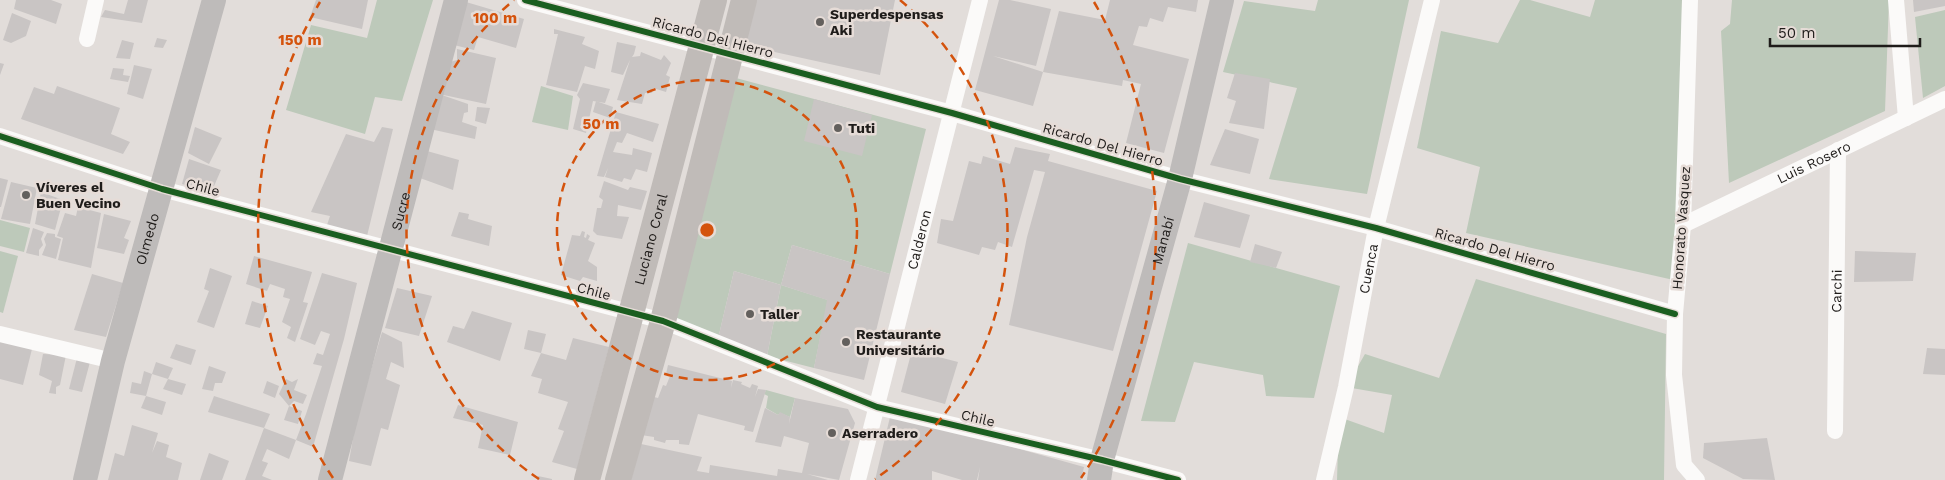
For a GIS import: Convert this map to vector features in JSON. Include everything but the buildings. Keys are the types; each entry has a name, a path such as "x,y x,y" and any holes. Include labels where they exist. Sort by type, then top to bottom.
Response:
{"main road":[{"name":"Luciano Coral","path":"587,480 714,0"},
{"path":"618,480 663,321 744,0"}],"street":[{"path":"87,39 96,0"},
{"name":"Olmedo","path":"86,480 113,361 214,0"},
{"name":"Sucre","path":"330,480 456,0"},
{"name":"Ricardo Del Hierro","path":"525,0 952,114 1180,179 1376,228 1675,314"},
{"name":"Calderon","path":"858,480 980,0"},
{"name":"Manabí","path":"1101,470 1180,179 1222,0"},
{"name":"Cuenca","path":"1324,480 1346,387 1376,228 1432,0"},
{"name":"Honorato Vasquez","path":"1690,0 1683,225 1675,314 1674,375 1685,472 1697,480"},
{"path":"1896,0 1906,118"},
{"name":"Luis Rosero","path":"1683,225 1945,99"},
{"name":"Chile","path":"0,136 162,189 663,321 877,407 1101,470 1178,480"},
{"name":"Carchi","path":"1835,431 1838,150"},
{"path":"0,334 113,361"}],"green space":[{"path":"377,0 433,0 402,101 375,97 365,134 286,110 311,25 367,38"},
{"path":"1318,0 1409,0 1367,194 1269,179 1297,88 1223,72 1244,1 1315,11"},
{"path":"1520,0 1530,0 1590,17 1595,0 1682,0 1678,281 1466,233 1480,167 1417,148 1441,31 1498,43"},
{"path":"1732,0 1889,0 1885,111 1729,183 1721,31 1730,24"},
{"path":"1945,10 1945,86 1923,98 1915,17"},
{"path":"736,78 926,129 890,274 792,245 781,285 734,271 717,343 673,331"},
{"path":"541,86 573,96 568,130 532,122"},
{"path":"0,220 30,228 24,252 0,246"},
{"path":"1188,243 1340,286 1314,398 1266,396 1263,375 1194,362 1175,422 1141,421"},
{"path":"0,251 18,256 3,313 0,312"},
{"path":"1476,279 1666,334 1664,480 1337,480 1339,417 1384,433 1392,395 1346,387 1365,354 1439,378"},
{"path":"781,285 828,300 814,368 767,356"},
{"path":"766,390 795,398 790,417 780,413 778,415 766,408 768,396 764,394"}],"cycle path":[{"path":"525,0 952,113 1180,179 1376,228 1675,314"},
{"path":"0,136 162,189 663,321 877,407 1102,460 1178,480"}],"place":[{"name":"Superdespensas Aki","path":"820,22"},
{"name":"Tuti","path":"838,128"},
{"name":"Víveres el Buen Vecino","path":"26,195"},
{"name":"Taller","path":"750,314"},
{"name":"Restaurante Universitário","path":"846,342"},
{"name":"Aserradero","path":"832,433"}]}
